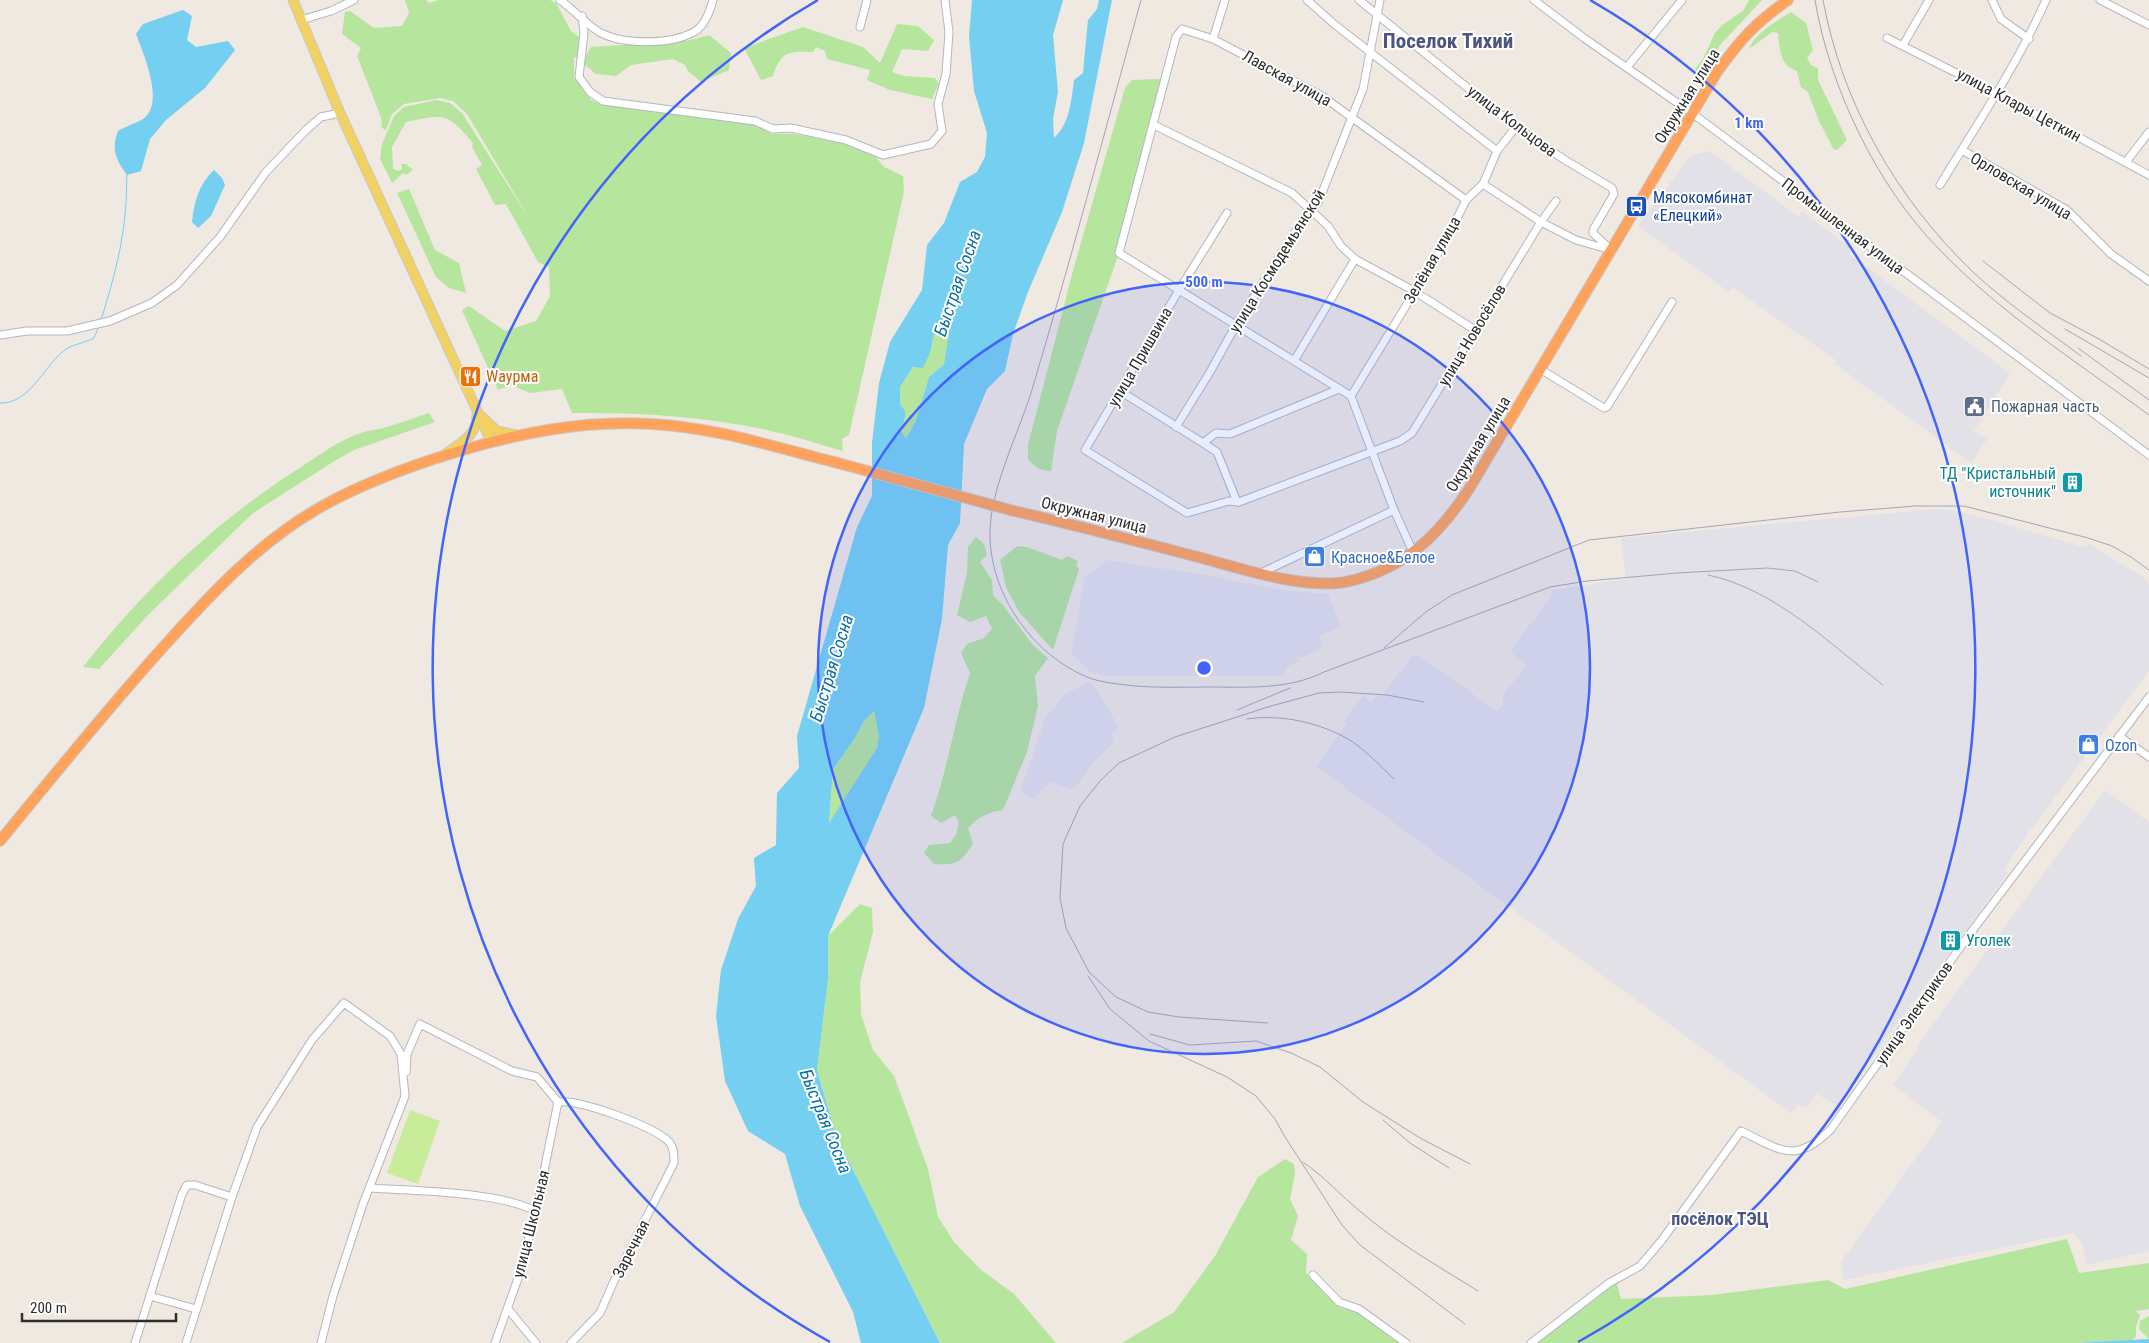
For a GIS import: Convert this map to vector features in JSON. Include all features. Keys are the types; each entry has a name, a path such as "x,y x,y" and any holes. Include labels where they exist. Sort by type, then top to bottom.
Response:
{"highway":[{"name":"Окружная улица","path":"0,841 144,668 206,599 254,554 292,525 355,489 444,456 516,435 610,423 653,424 700,429 1261,573 1311,583 1348,582 1380,571 1427,542 1453,513 1692,113 1739,41 1765,16 1788,0"}],"main road":[{"path":"293,0 340,113 491,441"},
{"path":"477,412 497,431 516,435"},
{"path":"444,456 473,433 477,424 477,412"}],"street":[{"path":"301,20 331,11 354,0"},
{"path":"560,0 600,32 637,42 669,40 695,32 708,16 713,0"},
{"path":"860,27 867,0"},
{"path":"582,16 584,33 579,77 590,92 602,101 755,120 773,129 791,128 846,140 883,155 931,144 942,131 938,104 946,74 949,32 945,0"},
{"path":"1214,39 1225,0"},
{"path":"1307,0 1334,24 1497,151"},
{"name":"улица Кольцова","path":"1359,0 1516,127 1564,160 1612,188 1614,194 1593,230 1611,250"},
{"name":"улица Космодемьянской","path":"1176,427 1236,325 1310,208 1318,203 1363,89 1380,0"},
{"name":"Промышленная улица","path":"1534,0 1692,113 2149,455"},
{"path":"1627,67 1682,0"},
{"path":"1903,45 1928,0"},
{"path":"1992,0 2001,19 2029,39"},
{"path":"1940,186 1998,94 2029,39 2046,0"},
{"path":"2100,0 2149,25"},
{"name":"Лавская улица","path":"1154,125 1176,37 1182,29 1214,39 1322,96 1466,200"},
{"name":"улица Клары Цеткин","path":"1887,38 1998,94 2149,175"},
{"path":"0,335 27,331 67,331 110,321 152,303 177,285 220,237 266,172 306,130 321,117 340,113"},
{"path":"1413,552 1394,510 1351,396 1119,253 1154,125 1292,193 1328,226 1341,246 1355,259 1414,291 1475,330"},
{"name":"Зелёная улица","path":"1351,396 1449,235 1466,200 1483,184 1497,151 1516,127"},
{"path":"2126,162 2149,132"},
{"name":"Орловская улица","path":"1962,150 2067,210 2110,254 2149,281"},
{"path":"1483,184 1541,222 1576,240 1611,250"},
{"name":"улица Новосёлов","path":"1085,450 1187,513 1229,501 1237,502 1400,441 1412,433 1541,222 1556,201"},
{"name":"улица Пришвина","path":"1085,450 1179,290 1227,213"},
{"path":"1294,361 1355,259"},
{"path":"1540,369 1606,408 1672,302"},
{"path":"1203,443 1216,433 1230,434 1339,389"},
{"path":"1120,391 1216,452 1237,502"},
{"path":"1261,573 1394,510"},
{"name":"улица Электриков","path":"1532,1343 1609,1283 1640,1266 1662,1240 1741,1132 1779,1149 1793,1150 1804,1150 1817,1143 1824,1136 1850,1104 1969,935 2149,697"},
{"path":"2119,736 2149,757"},
{"path":"186,1343 232,1197 257,1127 312,1040 344,1003 390,1036 401,1054 406,1096 370,1188 333,1296 321,1343"},
{"path":"404,1087 407,1054 420,1024 512,1071 537,1077 558,1102"},
{"name":"Заречная","path":"558,1102 567,1101 587,1105 613,1114 666,1139 673,1147 674,1163 614,1281 600,1313 571,1343"},
{"name":"улица Школьная","path":"495,1343 521,1270 558,1102"},
{"path":"135,1343 182,1194 187,1185 195,1185 232,1197"},
{"path":"370,1188 489,1198 523,1205 535,1211"},
{"path":"1313,1276 1339,1302 1359,1309 1406,1343"},
{"path":"150,1296 196,1309"},
{"path":"508,1309 536,1343"}],"shaded area":[{"path":"1709,151 1798,216 1802,211 1852,249 1849,254 2010,373 1974,431 1987,439 1971,463 1835,364 1837,361 1733,288 1729,292 1638,226 1690,156"},
{"path":"1936,509 1951,510 1984,518 2084,547 2089,544 2143,577 2149,584 2149,671 2027,835 2004,870 2008,873 1837,1106 1817,1094 1806,1108 1798,1104 1791,1113 1316,766 1347,723 1344,720 1363,696 1371,702 1377,695 1380,698 1413,655 1418,655 1497,711 1503,705 1503,695 1526,666 1510,651 1551,597 1552,590 1626,579 1621,538"},
{"path":"1107,560 1206,575 1288,591 1328,594 1341,627 1319,636 1323,648 1298,659 1299,662 1286,667 1283,676 1108,676 1088,671 1071,653 1085,577"},
{"path":"1088,682 1093,683 1119,728 1111,735 1114,741 1089,767 1074,790 1051,782 1032,799 1021,790 1046,716 1067,693"},
{"path":"2105,790 2149,822 2149,1251 2087,1265 2082,1243 2074,1233 1844,1280 1841,1262 1942,1122 1893,1085 1919,1047 1917,1046"}],"green space":[{"path":"405,0 426,0 429,3 439,0 550,0 556,3 571,31 580,38 578,59 574,57 574,78 591,100 600,104 754,124 772,134 794,134 844,144 876,157 884,167 903,176 904,192 849,435 842,439 843,451 784,434 732,423 626,413 572,413 562,389 530,393 511,385 498,390 462,310 469,306 505,331 536,321 550,296 549,267 538,262 506,204 495,205 476,169 482,165 472,147 473,143 450,121 437,117 406,122 392,147 393,169 399,171 402,169 401,164 406,164 413,170 406,175 403,173 392,183 380,159 382,144 394,116 404,107 436,100 450,103 462,113 530,220 467,114 453,101 440,98 404,104 392,114 386,130 382,128 381,117 357,56 361,48 342,34 345,12 350,11 374,28 402,26 409,13"},
{"path":"1749,0 1762,0 1720,45 1710,65 1704,67 1703,74 1699,76 1695,69 1703,59 1715,33 1722,25 1743,11"},
{"path":"1791,12 1806,23 1813,50 1807,58 1811,65 1818,68 1818,80 1847,140 1838,149 1834,150 1818,119 1808,92 1801,87 1797,71 1784,61 1780,50 1778,33 1772,32 1749,49 1761,32"},
{"path":"897,24 918,26 934,40 928,51 902,49 892,72 904,76 935,78 939,83 932,99 890,90 867,80 870,70 827,59 825,51 816,47 813,52 787,54 779,62 773,76 761,80 744,48 803,27 863,47 880,63"},
{"path":"709,35 731,53 729,70 701,82 688,71 685,65 673,59 631,65 616,76 596,74 585,65 585,57 591,47 686,41"},
{"path":"1159,79 1166,81 1119,253 1057,431 1051,471 1043,470 1035,466 1028,459 1028,445 1074,267 1125,88 1132,80"},
{"path":"409,189 435,250 459,263 466,293 449,288 436,277 397,193"},
{"path":"952,322 944,364 929,377 916,420 906,439 901,431 905,411 900,404 900,387 909,373 932,346 933,334 939,326"},
{"path":"429,413 435,422 354,450 253,513 148,615 99,669 83,667 106,638 156,584 238,511 338,443 366,431"},
{"path":"976,537 984,544 987,555 980,562 992,580 993,595 1033,645 1048,658 1035,676 1038,706 1027,752 1003,810 984,816 968,828 973,844 961,859 948,864 934,864 924,853 929,845 950,843 956,835 959,822 955,815 941,823 931,816 970,673 961,653 967,644 984,638 992,629 986,616 970,622 957,615 967,573 968,547"},
{"path":"1017,546 1027,547 1062,560 1067,556 1078,561 1076,565 1079,569 1053,650 1019,612 1006,587 1000,560"},
{"path":"874,711 879,736 877,748 829,825 833,769 855,738 864,721"},
{"path":"860,904 872,908 873,932 860,982 861,1014 873,1050 894,1076 928,1169 938,1217 954,1242 980,1269 1014,1294 1056,1343 940,1343 836,1136 817,1070 828,979 828,936"},
{"path":"410,1110 440,1121 418,1184 387,1173"},
{"path":"1285,1159 1294,1164 1295,1174 1290,1199 1298,1216 1291,1240 1307,1254 1306,1273 1340,1308 1355,1311 1400,1343 1122,1343 1174,1312 1215,1256 1258,1177"},
{"path":"2067,1239 2079,1273 2149,1263 2149,1309 2136,1311 2140,1315 2136,1327 2136,1337 2132,1340 2075,1343 1536,1343 1616,1281 1621,1299 1712,1295 1828,1280 1845,1289"},
{"path":"2149,1316 2149,1339 2139,1329 2140,1321"}],"water":[{"name":"Быстрая Сосна","path":"972,0 1063,0 1053,35 1058,92 1053,119 1054,138 1067,119 1074,80 1083,73 1088,20 1097,9 1099,0 1112,0 1084,143 1062,212 1028,292 1013,334 1005,371 987,389 964,444 960,523 948,545 942,619 924,708 828,936 828,979 817,1070 836,1136 940,1343 861,1343 853,1312 800,1206 785,1154 748,1131 725,1081 716,1016 721,970 738,919 756,886 754,858 776,845 777,793 799,768 797,736 857,527 872,496 872,443 879,383 890,342 922,290 927,245 944,223 960,182 977,172 985,157 987,133 974,91 969,36","holes":["951,322 944,364 929,377 916,420 906,439 901,431 905,411 900,404 900,387 913,367 923,368 937,329","874,711 879,736 877,748 829,823 833,769 855,738 864,721"]},
{"path":"183,10 192,16 187,40 196,47 228,41 235,50 205,88 166,120 150,139 141,171 127,175 116,154 115,143 118,131 143,119 150,112 153,102 151,78 136,34 143,24"},
{"path":"214,170 222,178 225,185 211,216 198,228 192,222 194,207 201,187"},
{"path":"2149,1339 2149,1343 2075,1343"}],"waterway":[{"path":"101,320 114,277 120,247 125,217 127,175"},
{"path":"0,403 11,402 28,391 57,357 72,346 94,338 99,326"}],"railway":[{"path":"1141,0 1031,393 998,484 991,521 990,539 993,561 999,582 1019,622 1050,654 1068,667 1087,677 1111,683 1162,687 1282,685 1310,678 1550,587 1587,581 1677,573 1767,568 1795,571 1818,582"},
{"path":"1815,0 1822,33 1844,100 1876,165 1916,223 1938,248 1987,294 2040,336 2149,415"},
{"path":"1823,0 1832,39 1859,113 1897,181 1920,213 1973,272 2012,305 2081,356"},
{"path":"1983,261 2050,313 2149,369"},
{"path":"2065,329 2149,378"},
{"path":"2078,348 2149,400"},
{"path":"1384,648 1427,611 1452,595 1589,540 1840,512 1915,506 1964,506 2112,546 2149,570"},
{"path":"1708,575 1733,582 1779,605 1822,636 1883,685"},
{"path":"1237,710 1290,688"},
{"path":"1268,1023 1179,1017 1148,1012 1116,997 1089,972 1066,928 1060,898 1063,844 1080,806 1100,781 1119,763 1175,737 1271,706 1319,693 1340,692 1387,695 1424,702"},
{"path":"1247,719 1286,719 1324,728 1354,743 1394,779"},
{"path":"1088,976 1110,1009 1149,1041 1227,1077 1256,1096 1275,1119 1342,1225 1360,1245 1465,1324"},
{"path":"1150,1034 1190,1045 1256,1041 1291,1053 1320,1067 1363,1102 1420,1138 1470,1164"},
{"path":"1383,1120 1410,1143 1449,1168"},
{"path":"1303,1162 1389,1234 1478,1291"}],"place":[{"name":"Мясокомбинат «Елецкий»","path":"1637,206"},
{"name":"Wаурма","path":"470,376"},
{"name":"Пожарная часть","path":"1975,406"},
{"name":"ТД \"Кристальный источник\"","path":"2072,482"},
{"name":"Красное&Белое","path":"1315,557"},
{"name":"Ozon","path":"2089,745"},
{"name":"Уголек","path":"1950,940"}],"district":[{"name":"Поселок Тихий","path":"1448,41"},
{"name":"посёлок ТЭЦ","path":"1720,1218"}]}
